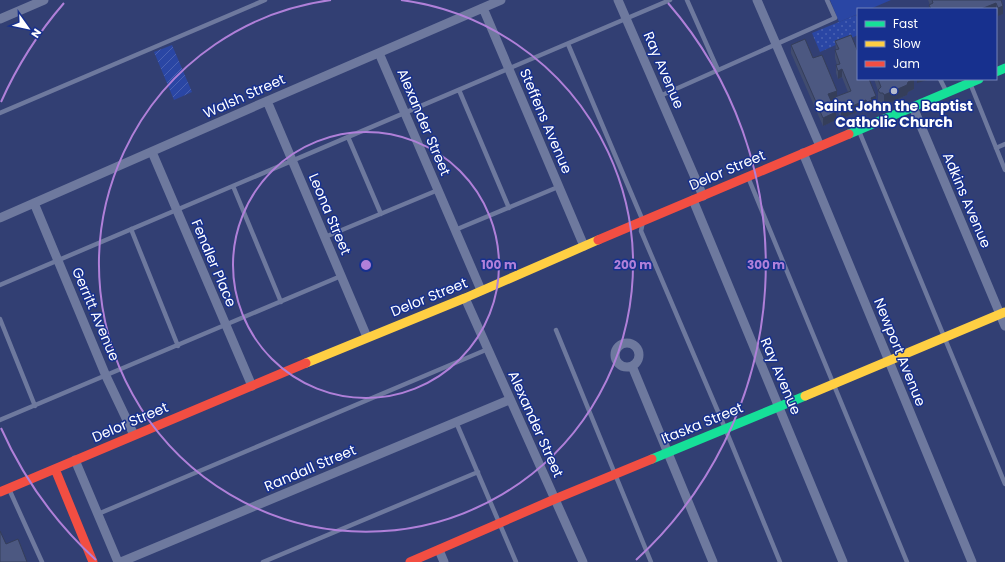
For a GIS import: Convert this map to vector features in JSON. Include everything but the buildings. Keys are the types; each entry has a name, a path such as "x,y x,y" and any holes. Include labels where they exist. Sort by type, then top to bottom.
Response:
{"street":[{"path":"0,19 44,0"},
{"name":"Walsh Street","path":"0,218 483,8 498,0"},
{"name":"Ray Avenue","path":"618,0 703,196"},
{"path":"756,0 820,146"},
{"name":"Steffens Avenue","path":"483,8 584,246"},
{"name":"Alexander Street","path":"379,53 481,290"},
{"name":"Delor Street","path":"3,489 55,469 367,337 465,298 642,221 977,80"},
{"name":"Leona Street","path":"267,101 367,337"},
{"name":"Adkins Avenue","path":"913,107 1003,313 1005,326"},
{"name":"Fendler Place","path":"152,152 252,386"},
{"name":"Newport Avenue","path":"804,153 972,562"},
{"name":"Ray Avenue","path":"693,200 843,562"},
{"name":"Gerritt Avenue","path":"34,203 106,376 134,435"},
{"name":"Alexander Street","path":"465,298 509,400 583,562"},
{"name":"Itaska Street","path":"410,562 555,499 1003,313"},
{"path":"632,366 713,562"},
{"name":"Randall Street","path":"121,562 509,400"},
{"path":"75,460 118,562"},
{"path":"55,469 94,562"},
{"path":"439,550 444,562"}],"lane":[{"path":"0,113 265,0"},
{"path":"0,285 670,0"},
{"path":"687,0 718,70"},
{"path":"660,96 835,18 827,0"},
{"path":"568,44 642,221 641,231 780,562"},
{"path":"940,80 947,93"},
{"path":"970,83 1005,170"},
{"path":"460,90 509,208"},
{"path":"858,130 1005,484"},
{"path":"348,137 381,214"},
{"path":"996,148 1005,144"},
{"path":"748,177 907,562"},
{"path":"233,186 281,302"},
{"path":"455,230 558,187"},
{"path":"324,237 438,190"},
{"path":"131,230 178,346"},
{"path":"0,420 341,276"},
{"path":"0,319 35,406"},
{"path":"556,330 651,562"},
{"path":"98,514 488,349"},
{"path":"456,422 516,562"},
{"path":"263,562 478,472"},
{"path":"3,489 42,562"}],"shaded area":[{"path":"830,0 891,0 872,8 857,8 857,14 839,22"},
{"path":"856,15 857,17 857,35 820,52 812,33"},
{"path":"172,45 192,92 174,100 154,52"}],"traffic: fast":[{"path":"997,72 1005,68"},
{"path":"849,134 977,80"},
{"path":"652,459 805,396"}],"traffic: slow":[{"path":"306,363 465,298 598,240"},
{"path":"805,396 1005,312"}],"traffic: jam":[{"path":"598,240 849,134"},
{"path":"0,492 306,363"},
{"path":"410,562 652,459"},
{"path":"55,469 93,562"}],"place":[{"name":"Saint John the Baptist Catholic Church","path":"894,91"}]}
